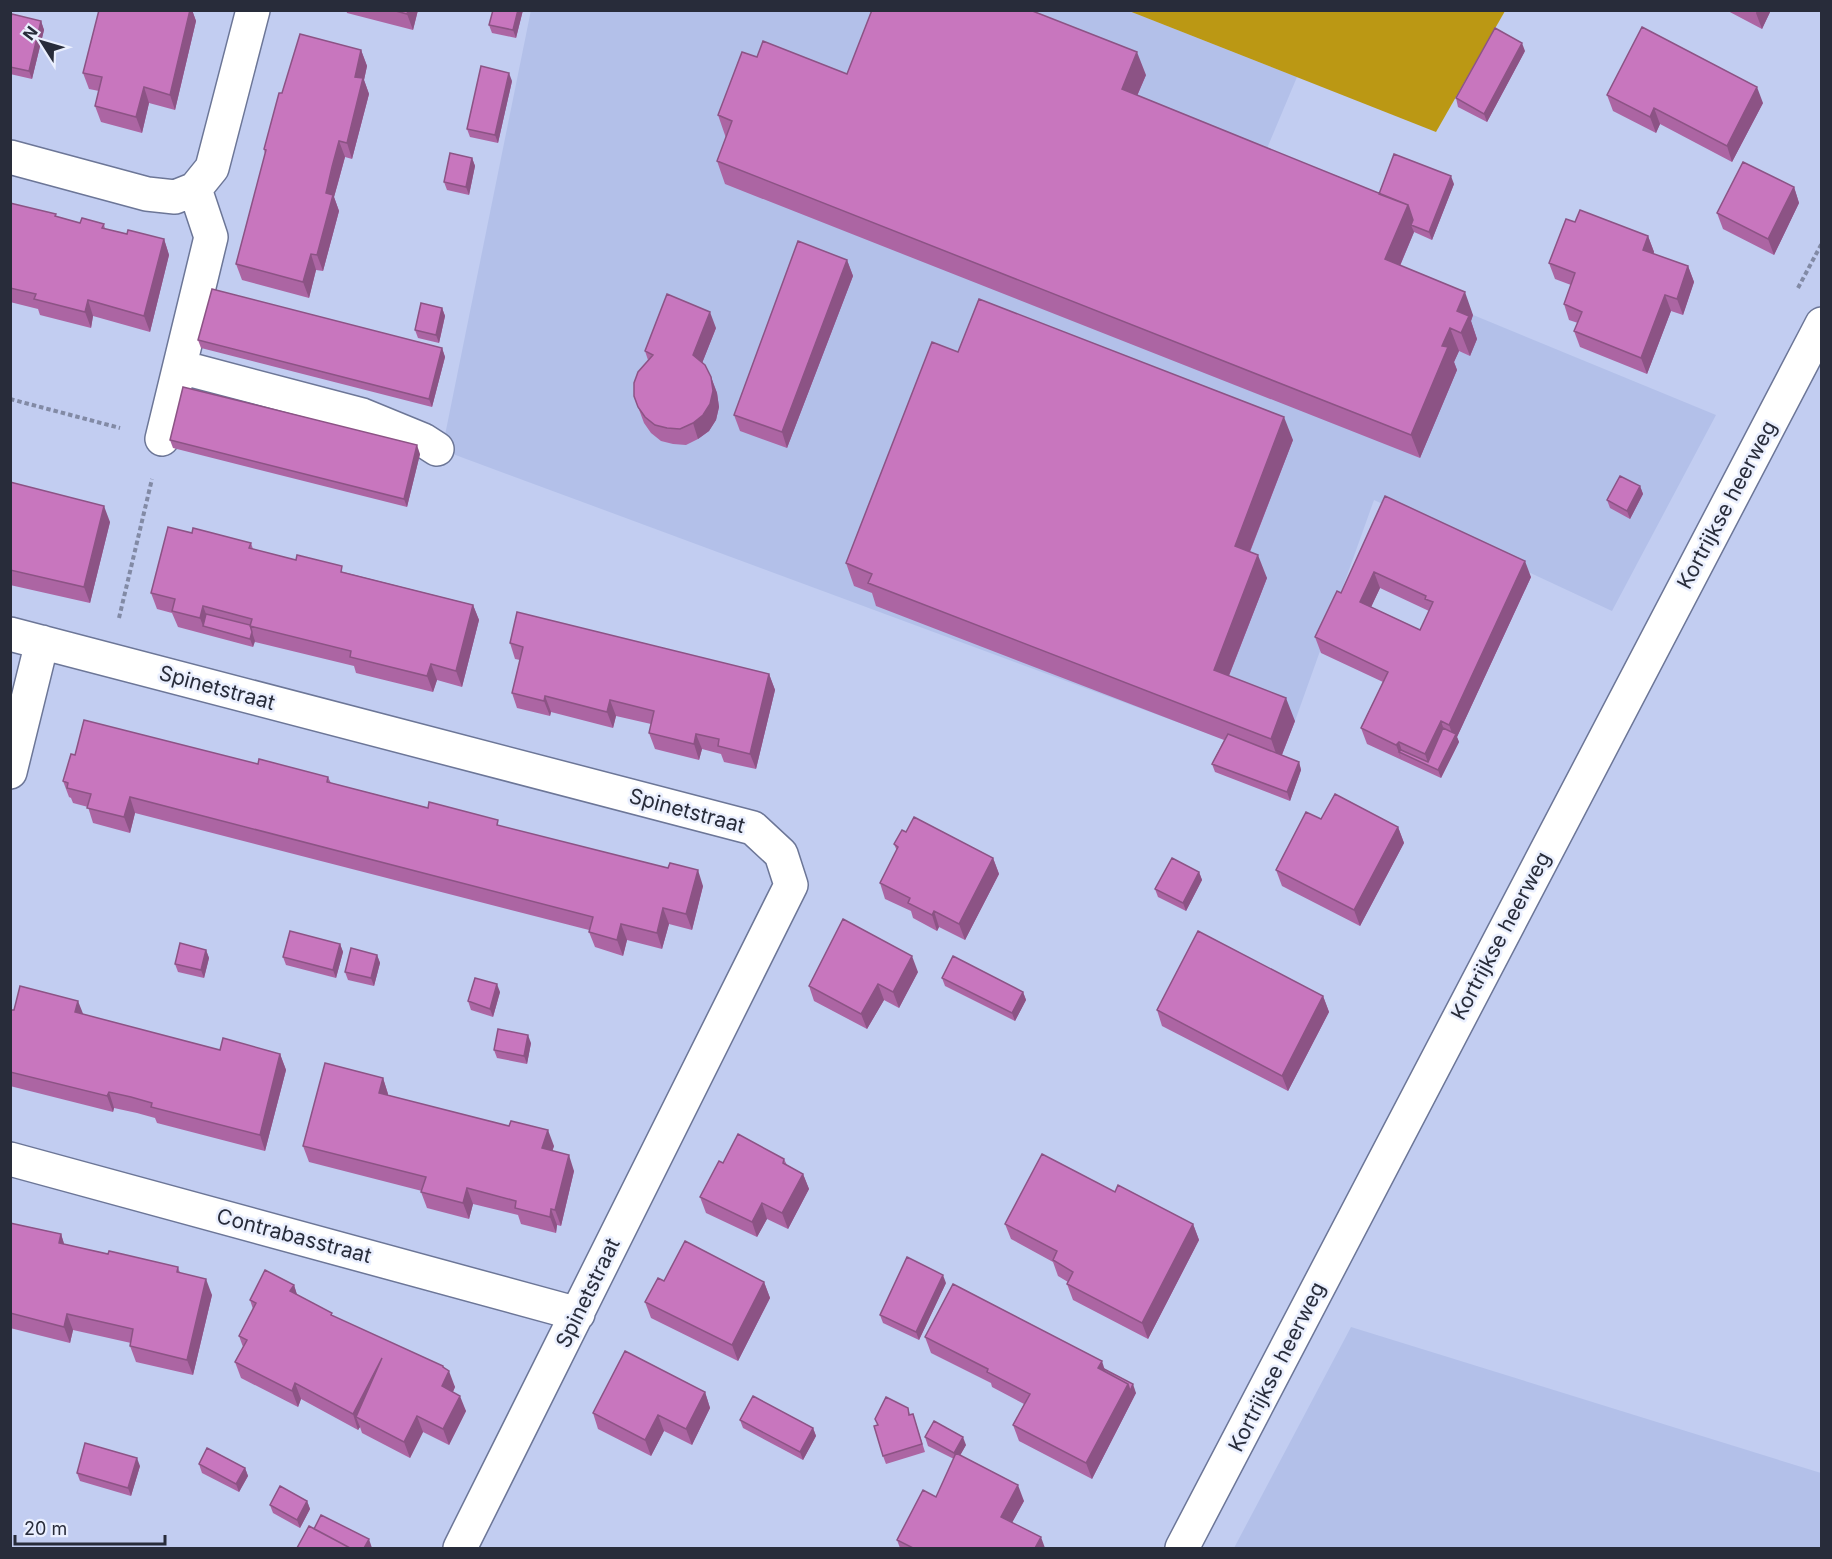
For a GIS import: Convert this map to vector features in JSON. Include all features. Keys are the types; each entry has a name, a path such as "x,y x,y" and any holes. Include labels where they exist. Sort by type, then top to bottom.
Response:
{"street":[{"path":"10,158 147,194 175,196 195,189 212,168 253,10"},
{"path":"162,439 212,237 195,189"},
{"name":"Kortrijkse heerweg","path":"1182,1548 1821,324"},
{"path":"180,367 363,415 423,440 437,449"},
{"name":"Spinetstraat","path":"10,634 753,828 781,854 790,885 460,1548"},
{"path":"10,772 42,642"},
{"name":"Contrabasstraat","path":"10,1159 578,1314"}],"path":[{"path":"10,399 162,439 108,659"}],"shaded area":[{"path":"531,10 1129,11 1297,77 1260,165 1416,228 1393,282 1716,415 1612,611 1374,500 1295,721 1231,742 442,450"},
{"path":"1129,11 1505,11 1436,132"},
{"path":"1351,1327 1821,1473 1821,1548 1234,1548"}],"building":[{"path":"99,10 190,10 170,95 144,87 136,117 95,106 102,77 83,73"},
{"path":"392,10 408,10 407,14"},
{"path":"493,10 518,10 513,30 489,25"},
{"path":"872,10 1030,10 1137,52 1122,89 1408,205 1385,259 1465,292 1457,311 1469,316 1461,333 1450,328 1442,346 1448,347 1411,435 717,161 732,121 718,115 742,52 757,57 763,41 847,74"},
{"path":"12,14 41,21 29,71 10,67 10,19"},
{"path":"1642,27 1757,87 1727,146 1654,108 1650,117 1607,95"},
{"path":"1495,28 1522,43 1484,114 1456,98"},
{"path":"300,34 361,50 355,77 363,78 347,143 339,141 332,167 326,193 333,195 317,255 311,254 303,282 236,264 279,93 282,93"},
{"path":"481,66 509,73 495,135 467,129"},
{"path":"450,153 472,158 466,187 444,182"},
{"path":"1394,154 1451,176 1429,232 1411,225 1413,220 1408,205 1379,194"},
{"path":"1743,162 1794,187 1768,239 1717,213"},
{"path":"10,203 56,214 55,216 80,223 82,218 104,224 102,228 127,234 128,230 164,239 144,316 88,300 85,312 34,299 36,294 10,288"},
{"path":"1580,210 1648,236 1643,250 1688,266 1677,299 1665,295 1641,358 1574,331 1582,312 1564,304 1575,273 1549,263 1566,219 1575,222"},
{"path":"798,241 847,260 782,432 734,415"},
{"path":"212,289 442,348 429,399 198,340"},
{"path":"667,294 710,312 693,355 705,365 711,377 713,391 710,404 703,415 680,429 655,425 645,417 634,396 634,383 638,372 653,355 645,351"},
{"path":"979,299 1284,417 1235,546 1258,555 1214,670 1286,698 1271,739 868,583 872,574 846,563 932,342 958,352"},
{"path":"421,303 442,308 436,335 415,330"},
{"path":"183,387 417,445 404,499 170,440"},
{"path":"1620,476 1640,486 1627,511 1607,500"},
{"path":"10,482 104,506 84,587 10,570"},
{"path":"1385,496 1525,561 1449,725 1441,721 1425,754 1399,742 1396,745 1361,728 1388,672 1315,637 1337,591 1341,593","holes":["1374,572 1426,596 1425,599 1433,602 1420,630 1360,602"]},
{"path":"168,527 192,533 193,528 251,543 249,548 296,560 297,555 342,566 341,572 473,605 456,671 431,664 427,676 350,657 351,651 250,626 252,619 203,606 200,618 172,611 175,599 151,593"},
{"path":"517,612 769,674 750,754 718,746 719,739 696,734 694,744 649,733 654,711 610,700 607,712 545,696 544,701 512,693 523,647 510,643"},
{"path":"206,614 250,625 252,632 250,639 203,626"},
{"path":"84,720 258,764 259,759 328,777 327,782 428,808 429,802 498,820 497,825 668,868 670,863 698,870 686,914 663,908 657,933 621,924 617,940 589,932 593,917 130,797 124,817 87,808 91,794 67,788 68,783 63,781 71,754 75,755"},
{"path":"1443,728 1456,734 1438,770 1399,752 1401,750 1428,762"},
{"path":"1228,734 1299,762 1287,792 1212,764"},
{"path":"1335,794 1398,827 1354,910 1276,870 1306,812 1321,819"},
{"path":"914,817 993,858 959,924 934,911 932,915 908,903 910,898 880,883 898,847 894,844 902,830 906,832"},
{"path":"1172,858 1199,872 1183,903 1155,889"},
{"path":"843,919 912,956 893,992 878,984 861,1014 809,986"},
{"path":"290,931 340,944 333,970 283,957"},
{"path":"1198,931 1323,996 1282,1076 1157,1010"},
{"path":"180,943 206,950 201,970 175,964"},
{"path":"351,948 377,955 371,978 345,972"},
{"path":"953,956 1023,992 1012,1013 942,978"},
{"path":"475,978 497,984 490,1009 468,1001"},
{"path":"20,986 78,1001 75,1012 220,1050 223,1038 280,1054 260,1135 151,1107 152,1103 131,1097 109,1092 107,1096 10,1072 10,1010 14,1010"},
{"path":"498,1029 528,1035 524,1056 494,1050"},
{"path":"325,1063 383,1078 379,1093 509,1126 511,1121 548,1130 542,1148 569,1155 555,1210 551,1209 550,1217 515,1208 516,1201 467,1188 463,1203 421,1192 426,1177 303,1146"},
{"path":"738,1134 784,1159 783,1163 803,1174 782,1213 762,1203 752,1222 700,1197 719,1161 723,1163"},
{"path":"1042,1154 1115,1192 1118,1185 1193,1224 1142,1323 1067,1284 1073,1272 1053,1260 1057,1251 1005,1224"},
{"path":"10,1223 61,1234 59,1243 108,1254 109,1251 178,1267 177,1272 206,1279 187,1360 130,1346 133,1329 67,1314 64,1327 10,1313"},
{"path":"685,1241 764,1282 732,1345 645,1302 658,1278 664,1281"},
{"path":"907,1257 943,1275 916,1332 880,1315"},
{"path":"265,1270 294,1285 290,1291 332,1313 331,1315 443,1366 449,1371 442,1386 460,1396 443,1429 417,1416 404,1442 356,1417 382,1358 353,1414 295,1383 292,1391 235,1362 247,1340 239,1336 256,1303 250,1300"},
{"path":"953,1284 1102,1361 1098,1368 1128,1384 1086,1463 1013,1425 1030,1394 987,1372 988,1369 925,1337"},
{"path":"625,1351 705,1392 686,1429 658,1415 645,1440 593,1413"},
{"path":"1104,1369 1133,1384 1130,1391 1128,1384"},
{"path":"753,1396 813,1428 800,1452 740,1420"},
{"path":"886,1397 908,1408 909,1415 913,1414 922,1444 883,1456 874,1426 878,1425 875,1419"},
{"path":"934,1421 963,1437 954,1453 925,1437"},
{"path":"85,1443 137,1458 128,1488 77,1473"},
{"path":"207,1448 245,1468 236,1484 199,1464"},
{"path":"956,1453 1018,1485 1001,1517 1041,1537 1035,1548 913,1548 897,1540 923,1490 936,1497"},
{"path":"280,1486 307,1501 297,1520 270,1505"},
{"path":"321,1515 369,1539 364,1548 350,1548 314,1529"},
{"path":"309,1526 350,1548 297,1548"}]}
